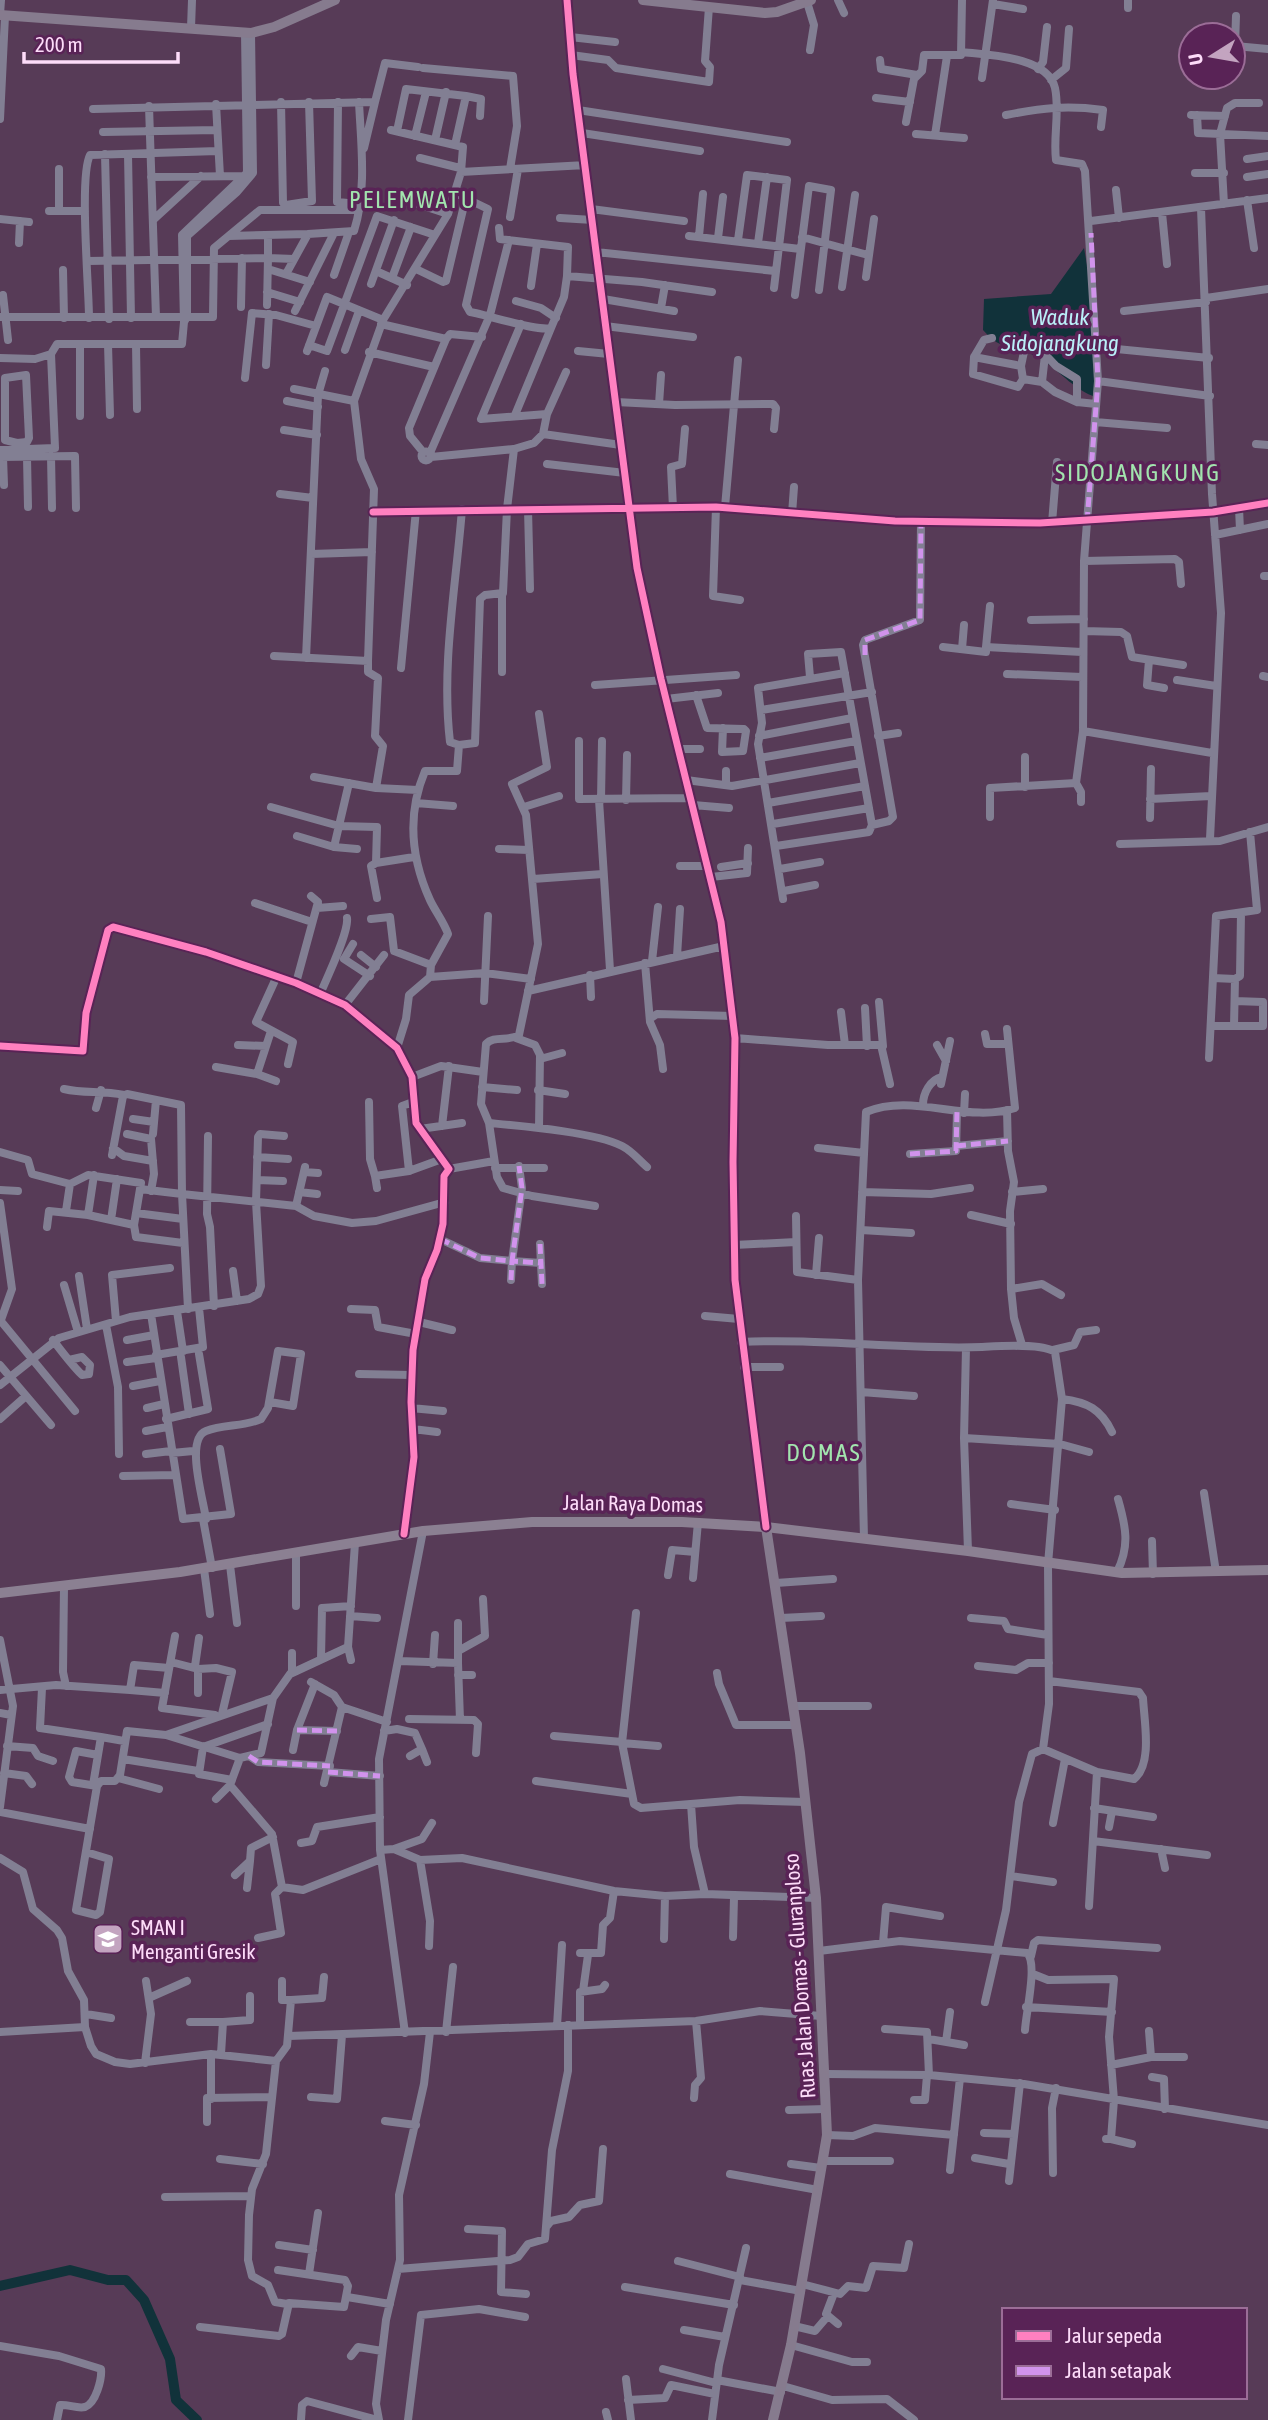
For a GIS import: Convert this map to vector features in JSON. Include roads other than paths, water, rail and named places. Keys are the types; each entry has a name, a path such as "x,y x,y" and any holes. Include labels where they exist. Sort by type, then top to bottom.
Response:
{"highway":[{"name":"Jalan Raya Domas","path":"0,1593 230,1565 423,1531 532,1522 698,1522 766,1527 968,1551 1117,1573 1268,1570"}],"main road":[{"path":"2,15 248,33 274,27 335,0"},
{"path":"643,0 765,13 784,5 809,1"},
{"name":"Ruas Jalan Domas - Gluranploso","path":"766,1527 796,1725 816,1898 827,2135 802,2288 782,2389 773,2420"}],"street":[{"path":"0,119 1,0"},
{"path":"191,28 192,0"},
{"path":"567,0 571,55 638,568 661,678 711,877 724,946 736,1038 734,1245 741,1342 766,1527"},
{"path":"838,0 844,13"},
{"path":"961,52 962,0"},
{"path":"809,1 814,25 810,50"},
{"path":"982,78 993,2 1023,9"},
{"path":"571,55 608,60 616,68 709,82 710,67 705,61 709,7"},
{"path":"1236,16 1235,46 1268,49"},
{"path":"1038,69 1043,62 1046,27"},
{"path":"1051,80 1066,68 1069,29"},
{"path":"1,455 17,447 27,442 29,438 26,375 5,378 5,440 17,447 55,448 51,354 57,344 182,344 184,233 249,176 248,33"},
{"path":"570,37 615,42"},
{"path":"906,122 925,54 947,56 960,55 961,52 1012,57 1038,69 1051,80 1055,89 1056,160 1082,164 1085,167 1091,221 1098,381 1084,561 1083,731 1076,783 1081,792 1081,802"},
{"path":"935,135 947,56"},
{"path":"880,60 881,69 917,75"},
{"path":"362,158 385,62 474,75 513,76 517,126 510,216"},
{"path":"376,788 383,744 375,736 378,678 369,673 368,660 374,489 361,459 354,401 369,352 382,322 448,214 465,150 455,145 394,130 406,89 446,92 481,99 480,116"},
{"path":"415,135 426,92"},
{"path":"435,140 446,92"},
{"path":"455,145 466,96"},
{"path":"876,98 910,102"},
{"path":"281,102 286,205 312,201 309,103"},
{"path":"93,109 281,102 374,102"},
{"path":"338,102 337,202 359,207"},
{"path":"229,236 354,231 359,207 362,158 359,102"},
{"path":"1224,204 1221,132 1225,116 1231,104 1259,103"},
{"path":"216,104 220,176"},
{"path":"149,106 156,317"},
{"path":"1006,115 1055,106 1103,110 1101,127"},
{"path":"578,110 788,142"},
{"path":"1225,116 1194,115 1197,132 1268,136"},
{"path":"103,132 217,130"},
{"path":"582,133 700,151"},
{"path":"916,134 964,138"},
{"path":"89,318 85,211 88,158 92,154 218,150"},
{"path":"105,154 109,319"},
{"path":"128,154 131,318"},
{"path":"1247,159 1268,156"},
{"path":"420,158 461,170 586,165"},
{"path":"58,169 59,211"},
{"path":"1195,173 1224,173"},
{"path":"1247,177 1268,174"},
{"path":"738,240 747,175 787,180 774,288"},
{"path":"151,193 168,176"},
{"path":"153,220 201,176"},
{"path":"151,177 249,176"},
{"path":"758,243 767,177"},
{"path":"794,295 809,186 831,190 819,290"},
{"path":"1116,190 1119,218"},
{"path":"455,193 488,209 466,308 470,312 544,330 551,328"},
{"path":"699,236 703,194"},
{"path":"842,288 855,195"},
{"path":"393,196 448,214"},
{"path":"416,269 446,281 466,197"},
{"path":"718,238 723,197"},
{"path":"1091,221 1268,198"},
{"path":"1247,200 1254,248"},
{"path":"3,317 156,317 184,321 215,316 215,247 260,211 359,207"},
{"path":"1201,208 1213,512 1221,613 1212,753 1210,839"},
{"path":"591,209 684,221"},
{"path":"50,211 85,211"},
{"path":"1162,213 1167,264"},
{"path":"435,235 379,215 375,219 344,304 327,351 308,348 326,298 344,304 382,322 446,339"},
{"path":"560,218 593,220"},
{"path":"0,219 24,221 19,243"},
{"path":"866,277 874,219"},
{"path":"371,284 394,220"},
{"path":"392,278 411,227"},
{"path":"499,228 499,238 568,247 564,298 515,415"},
{"path":"334,275 349,232"},
{"path":"286,274 309,233"},
{"path":"295,311 334,233"},
{"path":"266,365 268,235"},
{"path":"689,236 800,249"},
{"path":"802,237 868,255"},
{"path":"428,454 482,337 509,240"},
{"path":"531,286 537,244"},
{"path":"596,252 775,271"},
{"path":"88,261 154,258 294,259"},
{"path":"242,258 242,307"},
{"path":"268,269 310,282"},
{"path":"63,270 64,318"},
{"path":"376,271 407,285"},
{"path":"567,276 712,292"},
{"path":"661,308 665,285"},
{"path":"1124,311 1268,289"},
{"path":"267,292 300,302"},
{"path":"3,295 3,317 8,340"},
{"path":"603,299 674,310"},
{"path":"516,301 541,308 556,318"},
{"path":"245,378 250,315 268,309 316,326"},
{"path":"345,350 359,311"},
{"path":"521,324 480,417 483,420 547,414"},
{"path":"606,326 693,337"},
{"path":"482,337 450,334 446,339 409,428 410,436 428,454 514,449 534,443 543,434 547,414 566,372"},
{"path":"992,338 984,340 974,357 974,375 1018,387 1023,379 1021,366 1027,346 1039,348 1056,366 1077,379 1077,402"},
{"path":"108,344 110,415"},
{"path":"136,344 137,409"},
{"path":"80,345 80,416"},
{"path":"1096,347 1209,358"},
{"path":"578,351 610,354"},
{"path":"369,352 434,367"},
{"path":"0,358 35,359 51,354"},
{"path":"1042,382 1045,355"},
{"path":"974,357 1021,366"},
{"path":"738,360 713,596 740,600"},
{"path":"306,658 318,395 325,371"},
{"path":"659,404 661,375"},
{"path":"1023,379 1042,382 1055,392 1077,402 1096,404"},
{"path":"1098,381 1210,396"},
{"path":"294,389 354,401"},
{"path":"287,401 318,407"},
{"path":"616,402 774,404 774,429"},
{"path":"1095,422 1167,428"},
{"path":"673,508 671,467 682,464 685,429"},
{"path":"285,430 317,435"},
{"path":"543,434 621,444"},
{"path":"1256,444 1268,445"},
{"path":"502,672 506,509 514,449"},
{"path":"1,455 75,456 76,508"},
{"path":"1,455 4,485"},
{"path":"51,456 52,508"},
{"path":"27,457 28,507"},
{"path":"1052,523 1057,462"},
{"path":"547,464 625,473"},
{"path":"792,514 794,486"},
{"path":"281,494 313,498"},
{"path":"373,512 721,507 921,521 1052,523 1213,512 1268,503"},
{"path":"1239,508 1240,530"},
{"path":"462,509 453,589 447,698 450,742 459,746 475,743 480,599 485,595 502,596"},
{"path":"528,509 530,589"},
{"path":"401,668 416,510"},
{"path":"872,825 889,821 893,817 864,642 920,620 921,521"},
{"path":"1215,535 1268,524"},
{"path":"311,554 372,552"},
{"path":"1084,561 1175,559 1179,562 1181,584"},
{"path":"943,647 986,652 990,606"},
{"path":"1031,620 1084,618"},
{"path":"962,649 964,625"},
{"path":"1084,631 1124,634 1132,657 1183,664"},
{"path":"986,647 1082,652"},
{"path":"776,846 869,832 872,825 841,652 828,651 806,656 810,677"},
{"path":"274,656 368,660"},
{"path":"1149,660 1147,685 1164,688"},
{"path":"815,885 783,895 760,758 761,710 758,688 845,673"},
{"path":"1007,674 1082,677"},
{"path":"595,685 661,678 736,675"},
{"path":"1177,680 1216,686"},
{"path":"761,710 872,692"},
{"path":"666,699 718,693"},
{"path":"696,695 705,726 723,728"},
{"path":"516,1038 521,1028 538,944 524,807 513,782 545,769 548,765 539,714"},
{"path":"759,736 852,718"},
{"path":"1083,731 1212,753"},
{"path":"878,736 898,733"},
{"path":"579,741 579,799 692,802 729,808"},
{"path":"602,741 600,800 610,970"},
{"path":"760,758 856,741"},
{"path":"429,977 431,965 448,934 430,901 414,857 416,803 425,771 457,771 459,746"},
{"path":"678,749 700,749"},
{"path":"626,755 626,800"},
{"path":"1025,757 1025,787"},
{"path":"686,780 726,785 860,764"},
{"path":"1150,818 1151,769"},
{"path":"726,771 726,785"},
{"path":"314,777 376,788 418,790"},
{"path":"334,846 348,783"},
{"path":"990,817 988,789 1076,783"},
{"path":"768,803 865,786"},
{"path":"524,807 559,796"},
{"path":"1150,799 1211,796"},
{"path":"416,803 453,806"},
{"path":"271,807 338,826 377,827 376,863"},
{"path":"772,824 869,808"},
{"path":"1119,844 1210,839 1220,841 1268,827"},
{"path":"1209,1058 1216,916 1257,910 1250,832"},
{"path":"297,836 358,849"},
{"path":"711,877 747,873 748,848"},
{"path":"499,849 529,850"},
{"path":"377,898 371,866 414,857"},
{"path":"780,869 820,862"},
{"path":"721,867 748,863"},
{"path":"680,866 708,866"},
{"path":"533,879 603,874"},
{"path":"296,983 317,908 317,900 311,896"},
{"path":"256,903 312,922"},
{"path":"317,908 343,906"},
{"path":"657,907 649,962 651,1018 663,1069"},
{"path":"677,956 680,909"},
{"path":"1213,978 1235,979 1240,976 1241,913"},
{"path":"484,1001 488,916"},
{"path":"370,919 390,917 394,951 431,965"},
{"path":"320,994 337,949 348,930 347,918"},
{"path":"0,1046 83,1051 86,1013 110,928 206,952 296,983 345,1005 397,1048 412,1077 415,1119 449,1169"},
{"path":"353,944 344,959 370,976"},
{"path":"528,991 610,970 724,946"},
{"path":"362,955 376,967"},
{"path":"345,1005 384,956"},
{"path":"397,1048 407,1019 409,995 429,977 485,973 531,979"},
{"path":"590,975 591,997"},
{"path":"277,976 256,1018 258,1023 294,1044 288,1064"},
{"path":"1234,1026 1235,979"},
{"path":"1211,1026 1261,1026 1265,1020 1264,1002 1235,1001"},
{"path":"879,1002 890,1084"},
{"path":"865,1008 867,1046"},
{"path":"841,1012 845,1045"},
{"path":"651,1018 657,1014 733,1016"},
{"path":"864,1539 858,1280 866,1112 923,1105 960,1112 1007,1110 1015,1106 1007,1029"},
{"path":"257,1074 271,1031"},
{"path":"985,1034 987,1044 1008,1044"},
{"path":"539,1128 540,1059 535,1045 516,1038 488,1041 481,1104 489,1123 494,1164 503,1188 520,1194 595,1206"},
{"path":"736,1038 883,1046"},
{"path":"923,1105 926,1091 934,1081 942,1080 950,1041"},
{"path":"238,1045 266,1046"},
{"path":"937,1045 946,1061"},
{"path":"540,1059 562,1054"},
{"path":"412,1077 435,1067 449,1066 483,1072"},
{"path":"442,1126 449,1066"},
{"path":"216,1067 257,1074 276,1081"},
{"path":"482,1087 517,1090"},
{"path":"64,1090 101,1090 179,1104 182,1108 183,1243 188,1309"},
{"path":"96,1108 101,1090"},
{"path":"538,1090 565,1094"},
{"path":"124,1094 113,1151 124,1156 153,1161"},
{"path":"910,1154 956,1151 960,1112 965,1094"},
{"path":"153,1134 156,1100"},
{"path":"369,1102 370,1159 377,1188"},
{"path":"409,1171 402,1106 413,1102"},
{"path":"1007,1110 1008,1141 1014,1179 1011,1289 1014,1318 1022,1345"},
{"path":"133,1119 154,1122"},
{"path":"420,1129 462,1123"},
{"path":"489,1123 539,1128 616,1143 646,1167"},
{"path":"127,1133 149,1138 153,1161 151,1188"},
{"path":"0,1385 53,1340 116,1321 254,1297 261,1286 256,1202 258,1135 284,1136"},
{"path":"208,1136 207,1196 214,1306"},
{"path":"956,1146 1008,1141"},
{"path":"818,1148 864,1153"},
{"path":"0,1152 28,1160 32,1174 70,1184"},
{"path":"257,1157 288,1159"},
{"path":"375,1176 409,1171 442,1159"},
{"path":"404,1534 414,1457 411,1408 416,1334 425,1279 440,1239 445,1202 444,1176 449,1169 494,1164 544,1168"},
{"path":"511,1280 520,1194 519,1166"},
{"path":"296,1206 304,1169 318,1173"},
{"path":"66,1211 70,1184 83,1175 117,1179 182,1194 296,1206 314,1216 352,1223 376,1221 445,1202"},
{"path":"88,1215 94,1175"},
{"path":"111,1220 117,1179"},
{"path":"257,1180 283,1181"},
{"path":"140,1186 134,1225 136,1237 183,1243"},
{"path":"862,1192 931,1194 970,1188"},
{"path":"0,1189 18,1191"},
{"path":"1012,1192 1043,1189"},
{"path":"299,1192 317,1194"},
{"path":"0,1203 12,1289 0,1320 75,1411"},
{"path":"47,1227 50,1211 66,1211 134,1225"},
{"path":"136,1213 183,1219"},
{"path":"971,1215 1011,1224"},
{"path":"796,1216 797,1272 858,1280"},
{"path":"860,1230 911,1233"},
{"path":"816,1275 819,1238"},
{"path":"440,1239 480,1258 541,1264"},
{"path":"734,1245 796,1242"},
{"path":"540,1244 542,1284"},
{"path":"116,1321 112,1275 170,1268"},
{"path":"233,1271 237,1301"},
{"path":"79,1276 87,1329"},
{"path":"1011,1289 1042,1284 1055,1289 1060,1295"},
{"path":"78,1332 65,1290 81,1291"},
{"path":"127,1363 156,1356 182,1354 204,1346 199,1308"},
{"path":"351,1309 375,1310 378,1327 416,1334"},
{"path":"177,1311 189,1414"},
{"path":"151,1314 181,1516 186,1520 205,1519 232,1512 220,1449"},
{"path":"705,1316 739,1319"},
{"path":"419,1322 452,1330"},
{"path":"106,1325 118,1387 119,1454"},
{"path":"741,1342 780,1340 966,1348 1022,1345 1053,1350 1074,1345 1080,1332 1096,1330"},
{"path":"127,1340 154,1335"},
{"path":"53,1340 69,1360"},
{"path":"966,1348 964,1438 968,1551"},
{"path":"1043,1749 1049,1681 1048,1564 1055,1510 1062,1396 1053,1350"},
{"path":"210,1614 205,1519 193,1451 200,1434 261,1419 270,1402 278,1352 301,1354 294,1404 270,1402"},
{"path":"146,1431 208,1409 200,1354"},
{"path":"0,1366 51,1424"},
{"path":"744,1367 780,1367"},
{"path":"359,1374 412,1375"},
{"path":"133,1386 160,1381"},
{"path":"861,1392 914,1396"},
{"path":"0,1419 26,1396"},
{"path":"1062,1396 1087,1403 1100,1413 1112,1432"},
{"path":"147,1408 164,1404"},
{"path":"411,1408 443,1411"},
{"path":"413,1429 437,1432"},
{"path":"964,1438 1060,1444 1089,1452"},
{"path":"146,1454 193,1451"},
{"path":"123,1476 175,1475"},
{"path":"1204,1493 1216,1572"},
{"path":"1117,1573 1124,1558 1127,1534 1118,1499"},
{"path":"1011,1504 1055,1510"},
{"path":"693,1578 698,1522"},
{"path":"405,2033 381,1854 380,1776 385,1727 423,1531"},
{"path":"1152,1541 1153,1574"},
{"path":"351,1660 348,1647 355,1543"},
{"path":"668,1575 672,1550 695,1552"},
{"path":"296,1553 296,1606"},
{"path":"230,1565 237,1623"},
{"path":"776,1583 833,1579"},
{"path":"64,1586 63,1672 66,1686"},
{"path":"460,1650 485,1636 483,1599"},
{"path":"321,1659 323,1608 377,1618"},
{"path":"636,1613 622,1742 636,1807 740,1800 805,1801"},
{"path":"781,1618 821,1616"},
{"path":"971,1618 1004,1621 1008,1629 1048,1635"},
{"path":"458,1623 460,1720"},
{"path":"433,1664 435,1635"},
{"path":"175,1636 163,1708 220,1715"},
{"path":"198,1638 198,1693"},
{"path":"0,1640 12,1689 0,1810 90,1829"},
{"path":"244,1757 261,1753 273,1698 292,1673 348,1647"},
{"path":"292,1653 292,1673"},
{"path":"399,1661 458,1663"},
{"path":"978,1666 1016,1670 1028,1663 1049,1663"},
{"path":"130,1690 134,1665 216,1668 232,1672 220,1715"},
{"path":"717,1673 736,1726 796,1725"},
{"path":"458,1675 472,1675"},
{"path":"1043,1749 1097,1772 1134,1779 1141,1771 1144,1745 1142,1695 1135,1690 1049,1681"},
{"path":"293,1750 313,1684 334,1695 342,1707 385,1727 412,1730 428,1762"},
{"path":"0,1690 66,1686 165,1693"},
{"path":"43,1688 40,1728 124,1741"},
{"path":"166,1735 273,1698"},
{"path":"793,1706 868,1706"},
{"path":"324,1783 342,1707"},
{"path":"0,1713 11,1715"},
{"path":"409,1719 474,1720 478,1724 476,1753"},
{"path":"204,1746 268,1724"},
{"path":"118,1778 128,1730 166,1735 258,1762 380,1776"},
{"path":"297,1730 337,1731"},
{"path":"554,1736 658,1746"},
{"path":"86,1852 109,1859 100,1912 96,1915 76,1910 86,1852 90,1829 100,1737"},
{"path":"7,1746 33,1748 38,1756 53,1760"},
{"path":"198,1771 204,1746"},
{"path":"410,1756 422,1749"},
{"path":"985,2002 1011,1876 1019,1802 1030,1758 1043,1749"},
{"path":"98,1755 76,1751 69,1777 72,1782 95,1785 118,1778 159,1789"},
{"path":"216,1799 231,1783 244,1757"},
{"path":"123,1759 198,1771 201,1775 231,1783 273,1837 282,1887"},
{"path":"1053,1823 1065,1759"},
{"path":"1089,1906 1097,1772"},
{"path":"4,1773 26,1776 32,1784"},
{"path":"536,1781 632,1794"},
{"path":"691,1804 694,1847 705,1894"},
{"path":"1094,1808 1153,1817"},
{"path":"1109,1827 1112,1811"},
{"path":"301,1843 312,1841 317,1827 380,1817"},
{"path":"258,1938 281,1933 275,1892 282,1887 303,1889 422,1839 432,1823"},
{"path":"247,1888 251,1848 273,1837"},
{"path":"1093,1841 1207,1854"},
{"path":"394,1849 420,1860 462,1858 614,1891 665,1896 705,1894 816,1898"},
{"path":"1161,1849 1166,1868"},
{"path":"0,1858 23,1872 33,1909 60,1933 68,1971 81,1991 86,2014 85,2026 96,2054 115,2062 145,2063 211,2054 276,2062"},
{"path":"420,1860 430,1921 429,1946"},
{"path":"235,1875 250,1861"},
{"path":"1011,1876 1053,1882"},
{"path":"580,2024 584,1954 601,1953 603,1925 610,1918 614,1891"},
{"path":"664,1938 665,1896"},
{"path":"733,1937 734,1897"},
{"path":"883,1943 886,1907 940,1916"},
{"path":"1025,2030 1026,2007 1033,1974 1031,1956 1034,1943 1038,1940 1157,1948"},
{"path":"819,1951 883,1943 996,1948 1016,1950 1031,1956"},
{"path":"557,2026 562,1945"},
{"path":"446,2032 453,1967"},
{"path":"1033,1974 1048,1980 1114,1979 1111,2065 1114,2100 1108,2139 1132,2144"},
{"path":"282,1981 282,1999 322,1998 324,1977"},
{"path":"151,1997 187,1981"},
{"path":"145,2063 150,2037 151,1997 146,1982"},
{"path":"583,1991 602,1989 605,1985"},
{"path":"190,2022 250,2020 250,1996"},
{"path":"278,2270 345,2280 347,2297 343,2308 275,2302 268,2285 255,2279 249,2268 247,2240 251,2196 263,2164 276,2062 282,2056 289,2036 291,2000"},
{"path":"1026,2007 1112,2011"},
{"path":"289,2036 696,2021 760,2011 821,2016"},
{"path":"946,2042 950,2012"},
{"path":"86,2014 111,2018"},
{"path":"694,2098 695,2085 701,2078 696,2021"},
{"path":"221,2054 223,2022"},
{"path":"398,2269 514,2259 528,2244 543,2240 547,2226 552,2150 568,2071 568,2025"},
{"path":"0,2032 85,2026"},
{"path":"885,2029 924,2031 929,2039 925,2100 914,2100"},
{"path":"1149,2031 1151,2057"},
{"path":"379,2420 375,2412 382,2351 398,2269 399,2195 415,2125 430,2032"},
{"path":"311,2097 337,2099 342,2035"},
{"path":"929,2039 964,2045"},
{"path":"211,2054 211,2099"},
{"path":"1111,2065 1151,2057 1184,2057"},
{"path":"826,2074 928,2075 1020,2083 1268,2126"},
{"path":"1152,2077 1164,2079 1165,2109"},
{"path":"950,2169 960,2078"},
{"path":"975,2158 1009,2164 1014,2160 1020,2083"},
{"path":"1053,2173 1052,2108 1056,2088"},
{"path":"207,2122 207,2098 272,2097"},
{"path":"789,2110 826,2109"},
{"path":"385,2121 415,2125"},
{"path":"827,2135 857,2135 874,2128 954,2135"},
{"path":"984,2133 1014,2134"},
{"path":"547,2226 551,2221 569,2217 580,2205 599,2201 603,2149"},
{"path":"220,2159 263,2164"},
{"path":"791,2164 890,2161"},
{"path":"1009,2164 1010,2181"},
{"path":"730,2174 818,2190"},
{"path":"165,2197 251,2196"},
{"path":"309,2274 318,2213"},
{"path":"468,2229 500,2229 503,2260 501,2292 526,2294"},
{"path":"678,2261 740,2279 842,2294 848,2286 866,2288 873,2266 902,2270 909,2244"},
{"path":"279,2245 313,2250"},
{"path":"712,2420 725,2337 746,2248"},
{"path":"625,2287 733,2305"},
{"path":"834,2292 826,2312 828,2317 838,2324"},
{"path":"347,2297 390,2304"},
{"path":"200,2327 281,2335 287,2304"},
{"path":"408,2420 421,2315 479,2309 525,2317"},
{"path":"794,2326 815,2331 828,2317"},
{"path":"684,2330 725,2337"},
{"path":"791,2345 852,2362 867,2362"},
{"path":"0,2346 59,2356 101,2369 102,2377 90,2403 85,2407 60,2406 57,2420"},
{"path":"351,2356 358,2347 382,2351"},
{"path":"663,2369 717,2382 782,2389 832,2400 887,2399 914,2420"},
{"path":"625,2379 631,2420"},
{"path":"628,2400 665,2398 671,2385 715,2394"},
{"path":"300,2420 300,2410 307,2401 379,2420"}],"water":[{"name":"Waduk Sidojangkung","path":"1084,248 1093,299 1097,371 1093,396 1076,387 1039,358 1000,344 983,330 984,299 1051,294"}],"waterway":[{"path":"0,2286 70,2270 108,2280 126,2280 144,2300 170,2359 176,2400 197,2420"}],"place":[{"name":"SMAN I Menganti Gresik","path":"108,1939"}],"district":[{"name":"PELEMWATU","path":"413,199"},
{"name":"SIDOJANGKUNG","path":"1138,472"},
{"name":"DOMAS","path":"824,1452"}]}
